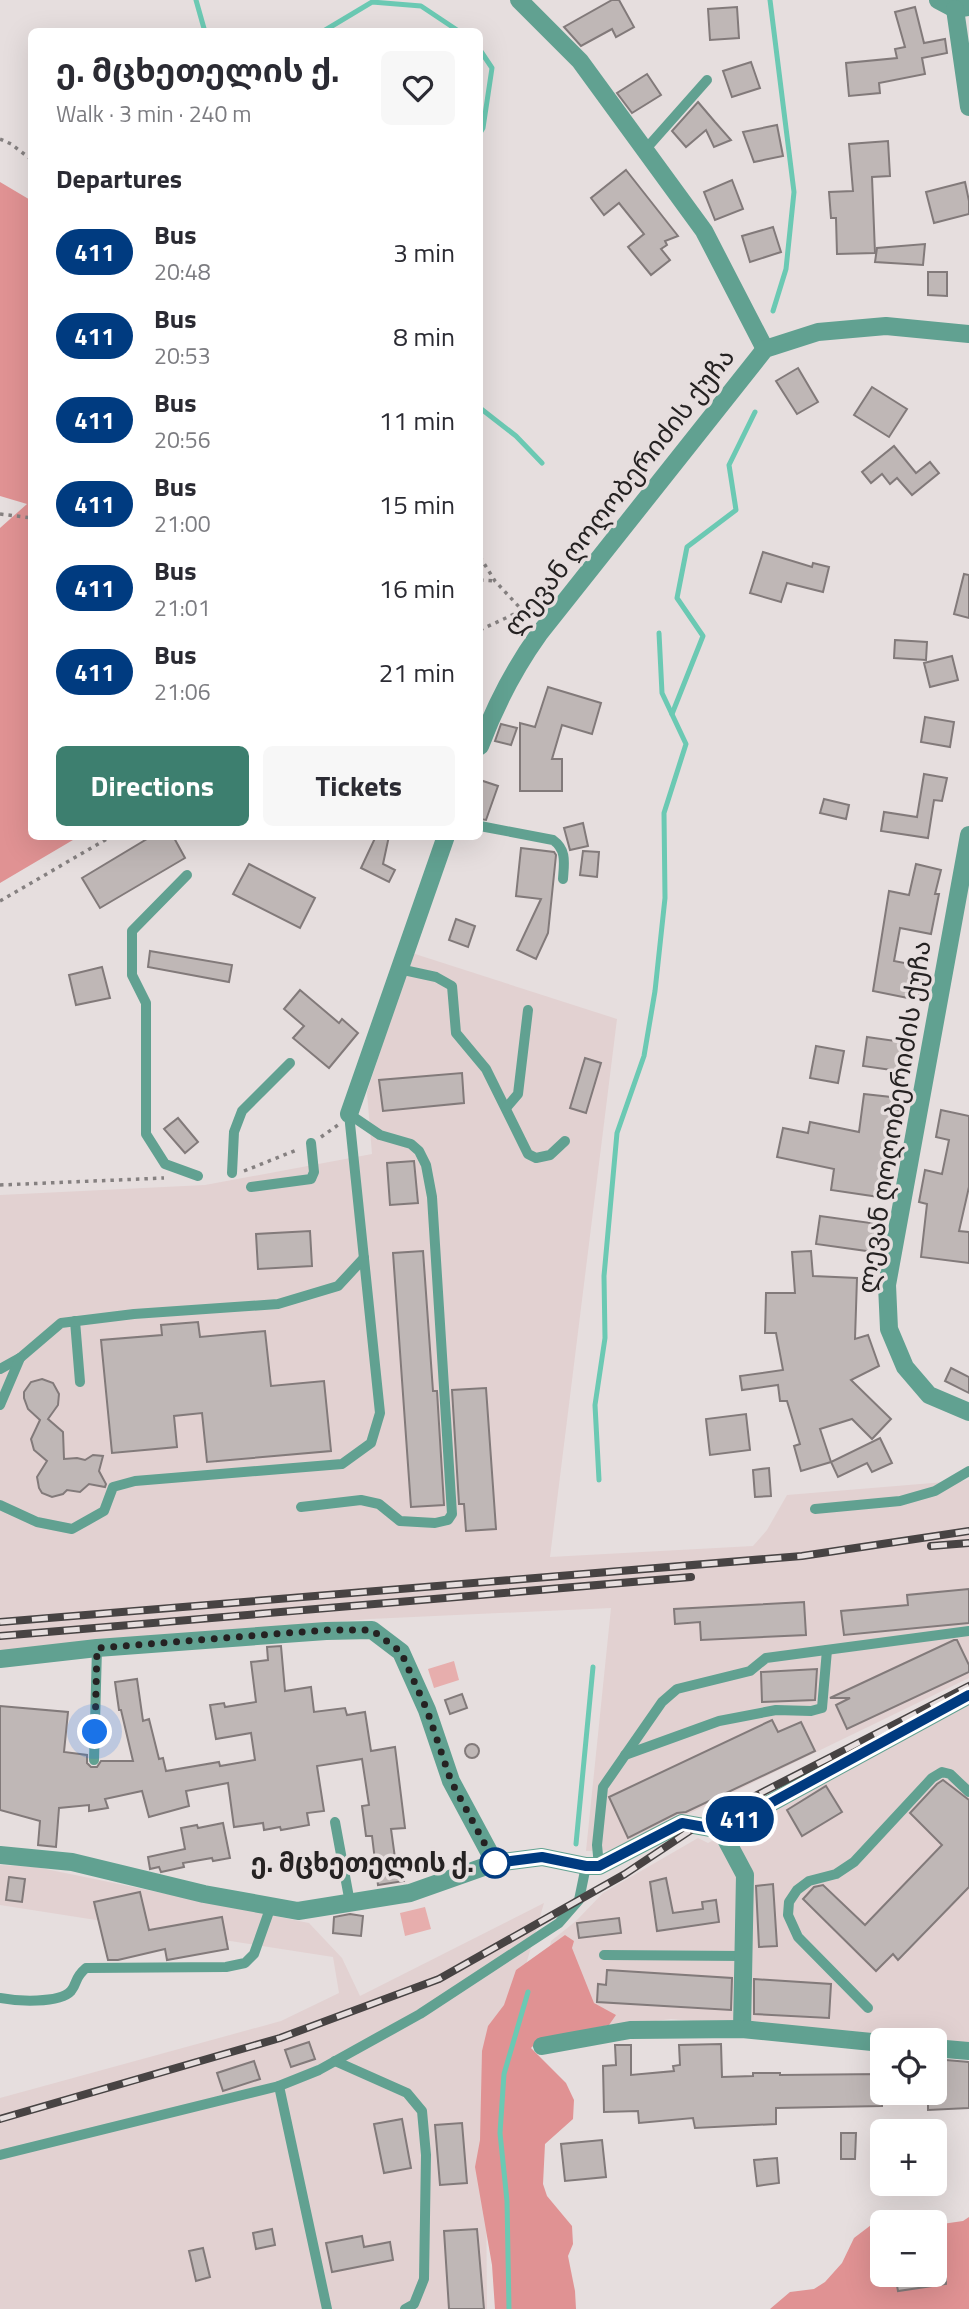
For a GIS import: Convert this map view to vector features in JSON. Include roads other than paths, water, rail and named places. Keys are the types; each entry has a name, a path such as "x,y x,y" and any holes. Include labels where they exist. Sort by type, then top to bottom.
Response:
{"street":[{"name":"ლევან ღოღობერიძის ქუჩა","path":"519,0 580,61 704,230 765,349"},
{"path":"938,0 962,8 969,107"},
{"name":"ლევან ღოღობერიძის ქუჩა","path":"483,738 518,663 539,634 765,349 818,332 886,326 969,334"},
{"name":"ლევან ღოღობერიძის ქუჩა","path":"969,835 887,1285 889,1329 905,1367 929,1395 969,1412"},
{"path":"349,1114 445,840"},
{"path":"0,1658 326,1630 372,1630 401,1652 427,1710 451,1781 495,1863"},
{"path":"0,1855 72,1862 204,1894 298,1911 410,1893 495,1863 542,1857 593,1866 682,1823 721,1830 969,1695"},
{"path":"721,1830 745,1875 742,2029"},
{"path":"542,2046 630,2030 742,2029 870,2042"},
{"path":"947,2049 969,2051"}],"lane":[{"path":"645,150 707,80"},
{"path":"483,827 553,840 564,855 563,879"},
{"path":"187,875 132,932 132,975 146,1003 146,1134 165,1164 198,1176"},
{"path":"399,969 436,977 452,986 456,1033 486,1069 528,1154 536,1158 550,1156 565,1141"},
{"path":"506,1108 518,1094 528,1010"},
{"path":"232,1173 234,1132 242,1111 290,1063"},
{"path":"0,1503 37,1522 72,1529 104,1511 113,1487 135,1481 342,1464 371,1443 380,1413 349,1114"},
{"path":"301,1507 361,1500 379,1504 400,1521 435,1523 448,1520 452,1514 432,1197 426,1165 419,1151 411,1144 380,1135 349,1114"},
{"path":"251,1187 311,1179 314,1172 311,1143"},
{"path":"0,1369 20,1357 61,1322 278,1304 338,1286 364,1258"},
{"path":"75,1321 80,1382"},
{"path":"0,1405 20,1357"},
{"path":"815,1509 900,1501 935,1490 969,1471"},
{"path":"0,2155 279,2086 335,2061 420,2014 559,1923 579,1900 593,1866 603,1787 662,1702 677,1689 750,1671 766,1658 969,1631"},
{"path":"94,1760 97,1648"},
{"path":"625,1756 719,1721 776,1710 811,1711 822,1708 827,1650"},
{"path":"868,2008 798,1937 788,1915 789,1902 797,1890 808,1881 836,1874 854,1862 932,1779 942,1772 950,1774 969,1793"},
{"path":"335,1822 350,1903"},
{"path":"0,1998 38,2000 61,1996 71,1990 77,1976 86,1968 226,1967 245,1963 254,1954 271,1906"},
{"path":"604,1955 743,1956"},
{"path":"335,2061 407,2093 422,2111 426,2155 424,2279 414,2304 405,2309"},
{"path":"279,2086 327,2309"}],"waterway":[{"path":"196,0 204,28"},
{"path":"770,0 794,192 786,269 773,311"},
{"path":"329,28 372,2 421,6 454,28"},
{"path":"483,54 492,68 483,128"},
{"path":"483,410 516,436 542,463"},
{"path":"672,714 703,636 677,598 687,547 736,510 729,465 755,412"},
{"path":"599,1480 595,1405 605,1338 604,1276 617,1133 644,1056 655,991 665,898 664,813 686,744 662,693 659,633"},
{"path":"576,1844 593,1667"},
{"path":"509,2309 507,2201 500,2133 504,2074 528,1992"}],"railway":[{"path":"0,1622 802,1556 969,1531"},
{"path":"931,1546 969,1543"},
{"path":"0,1636 691,1577"},
{"path":"0,2119 280,2038 439,1979 625,1874 697,1826 969,1686"}],"place":[{"name":"ე. მცხეთელის ქ.","path":"495,1863"}]}
